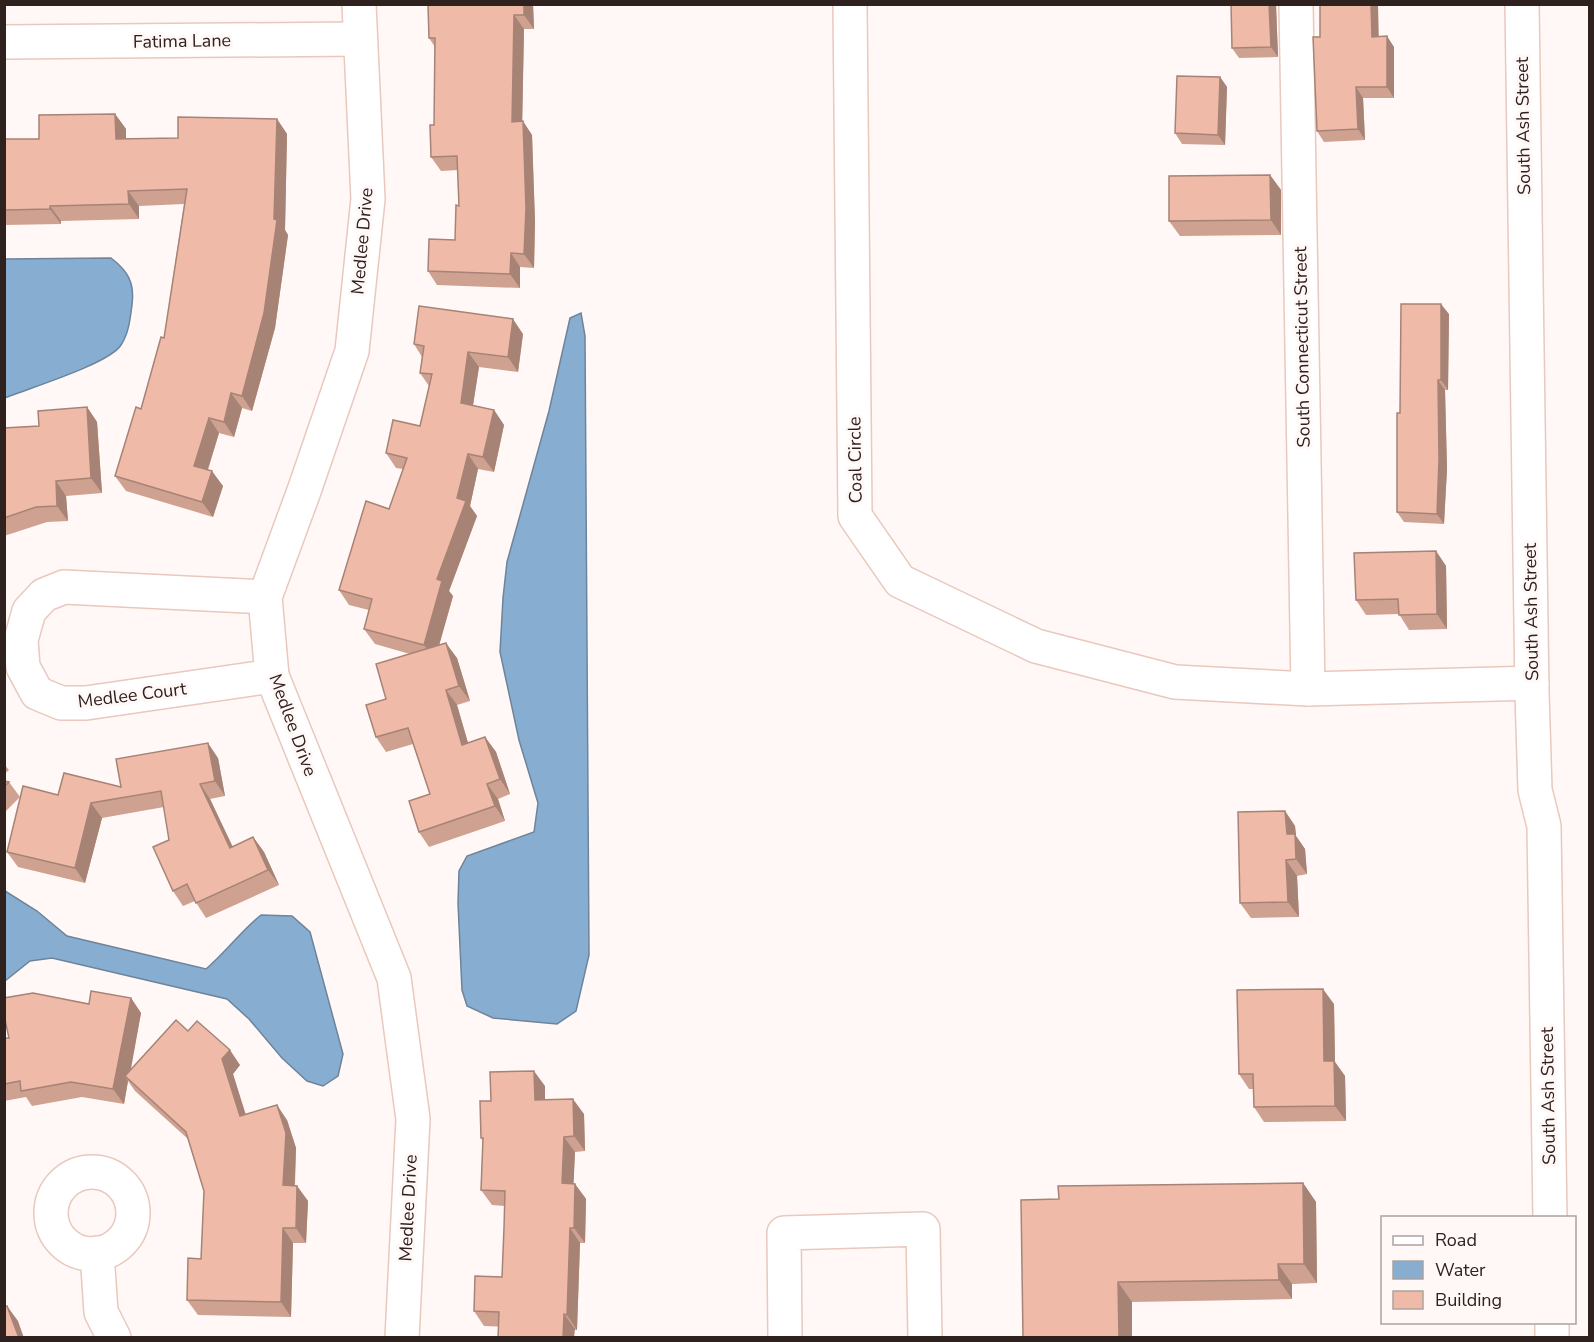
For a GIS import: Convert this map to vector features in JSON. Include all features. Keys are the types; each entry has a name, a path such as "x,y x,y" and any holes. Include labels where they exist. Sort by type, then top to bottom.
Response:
{"street":[{"name":"Medlee Drive","path":"359,4 368,199 352,351 265,597 272,676 394,978 413,1119 402,1338"},
{"name":"Coal Circle","path":"850,4 855,516 900,581 1036,646 1174,682 1308,688 1532,683"},
{"name":"South Connecticut Street","path":"1296,4 1308,688"},
{"name":"South Ash Street","path":"1522,4 1532,683 1535,790 1544,826 1550,1216"},
{"name":"Fatima Lane","path":"4,42 359,39"},
{"name":"Medlee Court","path":"265,597 64,587 44,595 29,611 21,640 23,667 37,693 61,703 86,703 272,676"},
{"path":"785,1338 784,1233 923,1229 925,1338"},
{"path":"97,1253 101,1312 114,1338"}],"water":[{"path":"111,258 129,278 133,297 129,326 121,345 101,360 68,375 5,398 5,259"},
{"path":"581,313 585,336 589,955 576,1011 557,1024 493,1018 467,1006 462,990 458,903 459,871 467,856 534,832 538,803 519,740 500,652 503,598 507,562 549,411 570,318"},
{"path":"5,891 37,911 67,936 206,969 261,915 292,916 310,932 343,1054 338,1076 323,1086 307,1081 282,1058 249,1019 227,999 52,958 30,961 5,981"}],"building":[{"path":"524,4 524,15 514,15 512,122 523,121 526,208 524,254 511,253 510,274 428,271 429,239 455,240 456,205 459,206 457,156 431,157 430,125 434,125 435,38 429,38 428,5"},
{"path":"1231,4 1269,4 1271,47 1232,48"},
{"path":"1320,4 1371,4 1372,37 1387,36 1387,87 1356,87 1358,129 1317,131 1313,37 1320,37"},
{"path":"1177,76 1220,77 1218,135 1175,133"},
{"path":"115,114 116,139 178,138 178,117 277,119 274,219 277,220 264,313 242,396 231,393 224,422 209,418 194,466 212,471 202,502 115,476 136,407 141,409 161,337 164,338 187,189 128,191 129,204 4,210 4,139 39,139 39,115"},
{"path":"1270,175 1271,220 1169,221 1169,176"},
{"path":"1401,304 1441,304 1437,514 1397,512 1397,413 1400,413"},
{"path":"419,306 513,319 508,357 468,352 461,403 494,410 483,457 468,454 457,498 466,501 437,579 442,581 424,645 364,629 372,599 339,590 366,501 389,509 407,458 386,453 393,420 420,426 432,374 420,373 424,346 414,344"},
{"path":"87,407 91,478 56,481 57,506 36,507 4,518 4,428 39,426 38,411"},
{"path":"1436,551 1437,614 1399,615 1398,599 1356,600 1354,553"},
{"path":"446,643 459,686 446,690 462,745 485,737 500,779 487,784 495,806 419,832 409,801 430,794 408,728 376,737 366,705 386,699 376,664"},
{"path":"208,743 215,781 200,784 230,848 253,837 268,870 196,903 187,884 173,891 153,847 169,840 161,791 91,803 75,868 7,852 23,786 58,795 64,773 121,787 116,759"},
{"path":"1285,811 1287,834 1295,834 1296,859 1286,860 1288,902 1240,903 1238,812"},
{"path":"1323,989 1324,1061 1334,1061 1335,1106 1254,1107 1253,1074 1239,1074 1237,990"},
{"path":"91,991 131,998 113,1089 71,1082 21,1091 20,1081 4,1084 4,1038 9,1038 4,1015 4,998 33,993 89,1004"},
{"path":"176,1020 188,1031 197,1021 230,1050 222,1059 240,1116 277,1105 286,1133 283,1185 297,1186 296,1228 283,1228 281,1302 187,1300 188,1258 201,1259 204,1191 186,1132 125,1076"},
{"path":"534,1071 535,1100 573,1099 574,1136 564,1137 562,1183 575,1184 574,1228 570,1228 567,1315 564,1314 563,1338 498,1338 499,1312 474,1311 475,1276 502,1277 504,1228 505,1191 481,1190 483,1138 481,1138 480,1101 491,1101 490,1072"},
{"path":"1303,1183 1304,1264 1278,1264 1279,1280 1118,1282 1119,1338 1023,1338 1021,1200 1059,1199 1058,1186"},
{"path":"7,1306 19,1338 4,1338 4,1307"}]}
